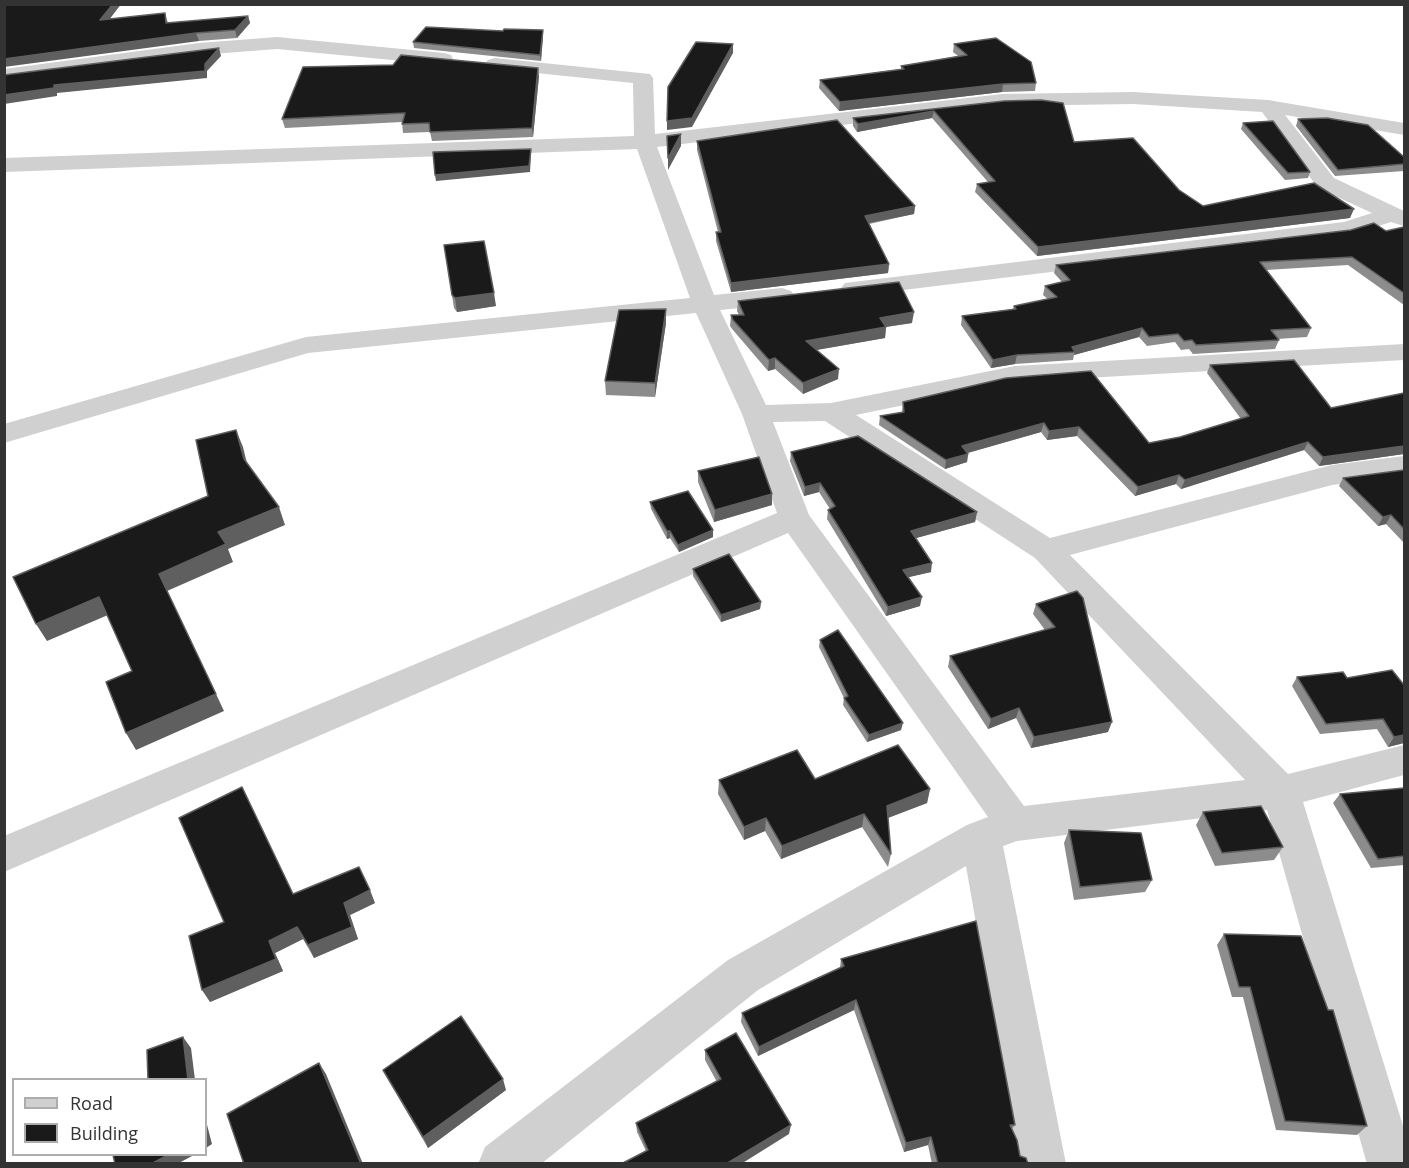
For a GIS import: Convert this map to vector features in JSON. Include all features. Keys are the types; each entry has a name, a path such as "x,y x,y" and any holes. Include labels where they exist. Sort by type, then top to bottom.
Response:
{"street":[{"path":"4,75 199,49 277,43 643,78 645,142 705,305 756,414 794,518 998,831 1042,1164"},
{"path":"4,165 645,142 1002,100 1133,98 1268,105 1404,129"},
{"path":"1268,105 1326,183 1398,217"},
{"path":"836,290 1347,229 1398,217"},
{"path":"4,434 306,345 800,294"},
{"path":"756,414 831,412 1015,374 1404,352"},
{"path":"831,412 1046,550 1281,792 1392,1164"},
{"path":"1046,550 1332,475 1404,466"},
{"path":"4,855 794,518"},
{"path":"502,1164 743,975 998,831 1281,792 1404,760"}],"building":[{"path":"4,4 113,4 100,20 165,13 166,23 248,16 235,30 196,33 4,59"},
{"path":"426,27 503,31 504,29 543,30 540,55 413,42"},
{"path":"996,38 1031,62 1036,83 1003,84 840,102 820,80 904,69 901,66 967,55 954,44"},
{"path":"696,42 733,44 692,118 667,121 668,87"},
{"path":"219,48 205,64 205,71 54,85 54,88 4,95 4,75"},
{"path":"401,55 538,68 532,128 430,132 429,123 402,124 405,113 282,119 303,67 393,65"},
{"path":"1041,100 1063,103 1074,142 1133,138 1179,190 1203,206 1314,183 1354,209 1038,247 977,184 995,181 934,111 858,124 853,118 1004,101"},
{"path":"1327,118 1368,125 1404,157 1404,164 1338,170 1298,119"},
{"path":"837,120 915,206 865,216 889,264 731,283 716,232 721,232 697,141"},
{"path":"1273,121 1310,172 1288,173 1243,123"},
{"path":"681,134 668,158 667,136"},
{"path":"531,149 529,166 435,175 433,152"},
{"path":"1374,223 1386,231 1404,227 1404,293 1352,257 1260,262 1311,328 1271,330 1279,340 1196,345 1192,340 1184,341 1178,334 1149,337 1142,328 1072,347 1075,352 1017,355 993,360 962,316 1016,309 1014,306 1057,297 1045,286 1070,280 1056,265 1351,230"},
{"path":"484,241 494,293 455,298 452,295 444,245"},
{"path":"899,282 914,312 880,318 886,327 806,341 839,369 803,383 775,358 769,360 731,315 744,315 738,301"},
{"path":"666,309 655,383 605,381 619,310"},
{"path":"1294,360 1331,408 1404,393 1404,446 1323,457 1308,442 1185,480 1179,475 1138,487 1079,427 1049,431 1044,423 962,446 968,454 946,460 880,416 904,412 903,402 1006,378 1091,371 1149,443 1180,437 1249,416 1210,365"},
{"path":"236,430 244,459 279,507 218,532 226,544 159,574 216,694 126,733 106,682 132,671 99,597 36,624 13,577 208,496 196,440"},
{"path":"858,436 977,512 911,531 932,563 903,570 922,597 888,607 828,510 835,506 820,483 805,487 791,452"},
{"path":"759,457 772,494 715,510 698,471"},
{"path":"1404,470 1404,529 1391,515 1383,517 1343,478"},
{"path":"688,491 713,530 678,545 650,502"},
{"path":"729,554 761,602 721,615 693,569"},
{"path":"1077,591 1083,598 1112,722 1034,737 1019,708 991,719 950,656 1055,627 1036,604"},
{"path":"838,630 903,723 869,735 844,698 848,696 820,640"},
{"path":"1392,670 1404,685 1404,735 1394,737 1383,719 1326,724 1297,677 1343,672 1347,678"},
{"path":"898,745 930,789 887,806 891,854 864,814 782,846 766,818 744,827 719,780 797,750 815,779"},
{"path":"242,787 293,894 359,867 370,890 344,903 352,927 308,945 297,927 269,941 276,959 202,990 189,936 224,922 179,818"},
{"path":"1404,788 1404,856 1378,859 1340,794"},
{"path":"1261,806 1283,847 1222,853 1203,812"},
{"path":"1069,830 1141,833 1152,880 1080,887"},
{"path":"976,921 1015,1125 1010,1125 1017,1140 1020,1156 1026,1158 1028,1164 938,1164 931,1137 906,1143 856,1000 759,1047 742,1013 844,966 841,959"},
{"path":"1224,934 1301,936 1328,1010 1333,1010 1367,1126 1285,1121 1250,987 1239,987"},
{"path":"461,1016 503,1079 423,1137 383,1070"},
{"path":"736,1033 791,1125 726,1164 621,1164 648,1150 636,1123 721,1079 705,1050"},
{"path":"183,1037 188,1078 148,1078 147,1050"},
{"path":"319,1063 361,1164 244,1164 227,1114"},
{"path":"113,1156 166,1156 151,1164 115,1164"}]}
